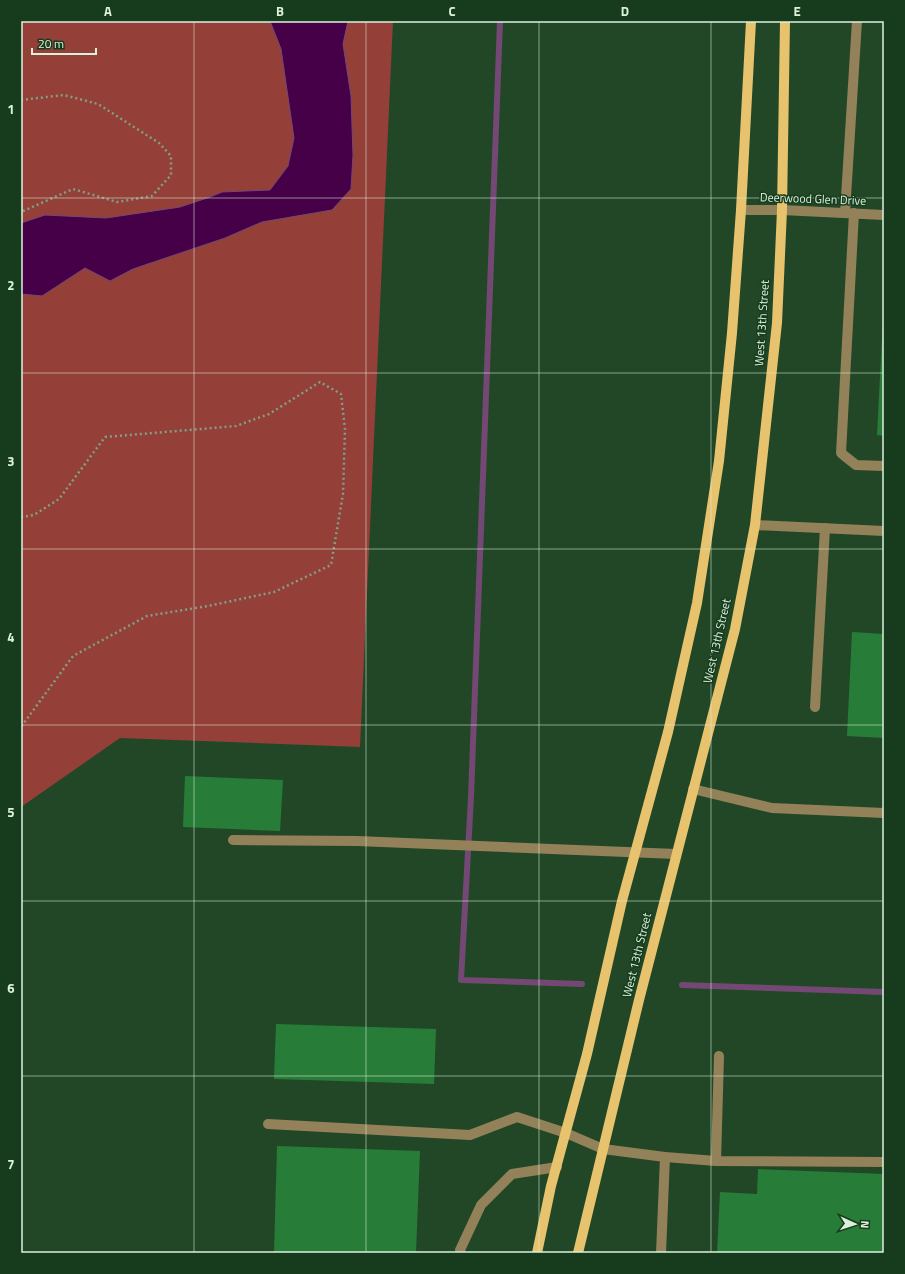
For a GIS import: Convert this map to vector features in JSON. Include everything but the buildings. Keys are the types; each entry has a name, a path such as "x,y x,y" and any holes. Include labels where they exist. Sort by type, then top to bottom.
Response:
{"main road":[{"path":"537,1253 557,1167 587,1054 622,901 668,732 697,603 719,461 732,333 741,210 751,21"},
{"name":"West 13th Street","path":"578,1253 676,854 735,629 755,525 777,323 782,210 785,21"}],"street":[{"path":"857,21 840,453 856,465 884,466"},
{"name":"Deerwood Glen Drive","path":"741,210 884,214"},
{"path":"755,525 884,531"},
{"path":"816,707 824,528"},
{"path":"693,789 772,808 884,813"},
{"path":"233,840 357,841 676,854"},
{"path":"716,1161 719,1056"},
{"path":"268,1124 470,1135 517,1117 566,1132 603,1149 665,1157 716,1161 884,1162"},
{"path":"660,1253 665,1157"},
{"path":"461,1253 460,1250 481,1205 512,1174 557,1167"}],"path":[{"path":"21,100 64,95 98,104 159,143 171,156 172,175 152,196 117,202 73,189 21,212"},
{"path":"21,517 34,515 59,499 105,437 236,426 269,414 320,382 341,394 345,429 343,494 330,565 274,592 208,606 147,616 73,656 21,727"}],"shaded area":[{"path":"21,21 393,21 360,747 120,738 21,807"},
{"path":"270,21 348,21 343,44 351,96 353,155 351,189 332,210 262,222 225,238 133,269 110,281 85,268 42,296 21,294 21,223 45,215 106,218 180,207 222,192 270,190 288,166 294,138 281,49"}],"waterway":[{"path":"500,21 471,797 461,980 582,984"},
{"path":"682,985 884,992"}]}
